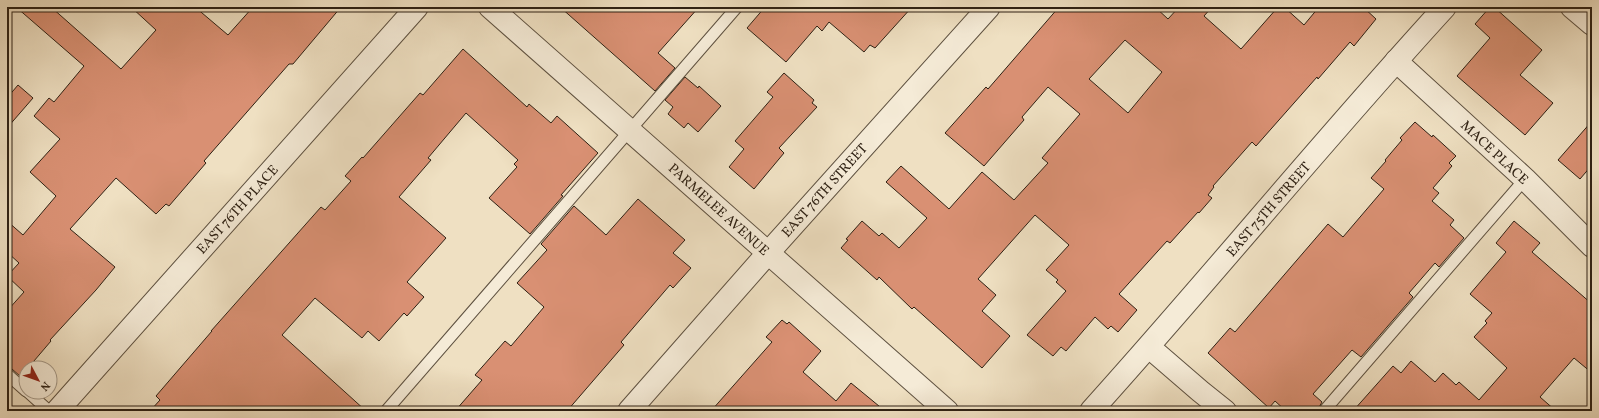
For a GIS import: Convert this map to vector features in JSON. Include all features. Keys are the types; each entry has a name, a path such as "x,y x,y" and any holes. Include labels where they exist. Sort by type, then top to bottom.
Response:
{"street":[{"name":"EAST 76TH PLACE","path":"57,411 417,7"},
{"name":"PARMELEE AVENUE","path":"490,7 947,411"},
{"name":"EAST 76TH STREET","path":"629,411 768,253 989,7"},
{"name":"EAST 75TH STREET","path":"1091,411 1149,347 1396,61 1445,7"},
{"path":"1572,7 1592,24"},
{"name":"MACE PLACE","path":"1396,61 1525,179 1592,246"},
{"path":"1149,347 1225,411"}],"lane":[{"path":"386,411 631,131 737,7"},
{"path":"1324,411 1525,179"},
{"path":"7,374 18,383"},
{"path":"37,400 49,411"}],"building":[{"path":"16,7 51,7 121,69 156,30 131,7 195,7 228,35 253,7 341,7 293,64 289,64 204,161 206,163 169,206 166,204 156,214 116,178 70,229 115,267 50,340 51,341 35,360 18,360 18,374 7,367 7,311 24,292 7,276 19,263 7,252 7,221 23,235 56,196 30,172 60,139 34,116 49,98 54,102 84,66"},
{"path":"560,7 699,7 658,53 675,68 655,91"},
{"path":"765,7 912,7 875,48 870,45 864,52 829,22 822,31 817,26 786,62 747,28"},
{"path":"1059,7 1155,7 1168,19 1179,7 1212,7 1204,16 1241,49 1278,7 1284,7 1304,25 1319,7 1363,7 1376,19 1354,46 1350,42 1256,146 1252,142 1213,186 1214,187 1208,195 1212,198 1199,213 1198,212 1170,243 1167,241 1119,294 1137,310 1118,332 1111,326 1108,329 1095,317 1066,351 1061,347 1053,356 1027,335 1066,291 1056,282 1058,280 1046,270 1069,245 1035,215 978,279 996,295 982,311 1010,336 982,368 914,307 912,309 879,277 877,280 841,248 848,240 846,239 862,221 879,236 882,233 899,248 927,218 886,182 901,166 949,209 982,172 1014,200 1048,163 1042,158 1080,114 1048,87 1022,117 1024,120 984,166 945,133 986,87 988,89","holes":["1125,40 1162,72 1128,113 1089,79"]},
{"path":"1490,7 1494,7 1542,50 1520,75 1553,103 1525,135 1457,76 1490,38 1475,24"},
{"path":"463,49 527,107 529,104 551,123 557,116 598,153 561,195 563,196 530,234 489,198 517,167 514,164 518,160 466,113 428,158 431,160 399,197 446,238 407,282 424,297 407,316 404,313 379,341 368,331 362,338 315,298 282,335 366,411 150,411 160,400 156,396 211,331 321,207 325,210 351,181 345,176 362,157 363,158 420,93 423,95"},
{"path":"784,73 814,100 812,103 817,107 779,148 784,153 754,189 729,167 744,149 735,141 773,97 767,92"},
{"path":"685,77 698,88 699,86 721,106 698,132 688,123 684,128 668,114 673,107 665,100"},
{"path":"18,85 33,98 7,128 7,98"},
{"path":"1592,121 1592,165 1580,179 1558,160"},
{"path":"1415,122 1432,137 1433,135 1456,156 1449,163 1452,166 1433,188 1439,193 1432,201 1454,220 1450,225 1464,238 1439,267 1435,263 1409,293 1413,297 1361,357 1352,350 1313,394 1322,402 1317,411 1286,411 1275,401 1269,408 1208,353 1230,328 1235,332 1328,224 1343,237 1384,189 1371,178 1402,140 1400,138"},
{"path":"638,199 685,240 673,253 691,268 673,288 670,285 621,342 624,345 567,411 455,411 482,380 475,375 505,341 511,346 544,307 517,283 547,250 541,244 574,206 606,235"},
{"path":"1514,221 1540,243 1532,252 1592,304 1592,373 1574,358 1540,397 1556,411 1353,411 1393,366 1401,373 1411,361 1435,382 1443,373 1456,385 1459,382 1479,400 1507,368 1474,337 1487,323 1485,321 1492,313 1470,294 1506,252 1496,243"},
{"path":"782,320 787,324 789,322 821,351 803,372 836,401 851,383 885,411 711,411 772,342 766,337"}]}
